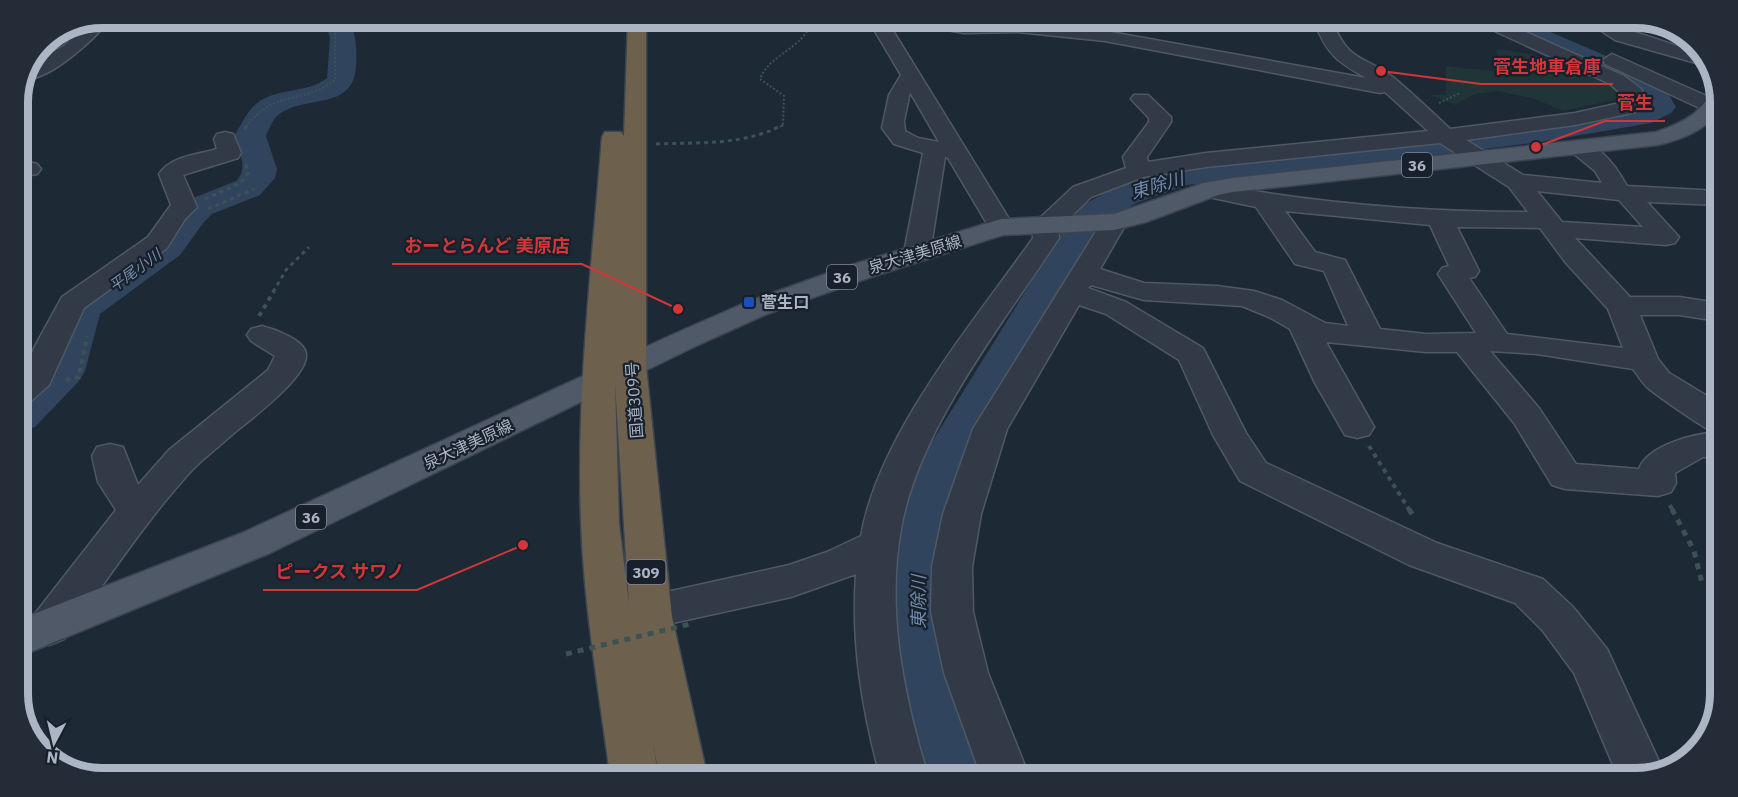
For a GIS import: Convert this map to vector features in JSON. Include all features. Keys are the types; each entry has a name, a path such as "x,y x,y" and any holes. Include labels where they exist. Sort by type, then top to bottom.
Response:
{"highway":[{"name":"国道309号","path":"620,28 615,374 650,611 682,768"},
{"name":"国道309号","path":"633,768 605,577 598,462 615,374 635,140 637,28"}],"main road":[{"name":"泉大津美原線","path":"34,633 256,543 757,308 917,253 1001,227 1110,222 1137,218 1208,190 1306,175 1658,138 1689,129 1709,109"}],"street":[{"path":"882,28 911,76 946,150 1001,227"},
{"path":"1028,28 1105,36 1397,90"},
{"path":"1326,28 1332,44 1343,57 1397,90 1448,137 1517,182 1622,306 1643,361 1658,380 1710,414"},
{"path":"901,768 888,726 877,646 876,587 879,544 890,496 921,425 1046,238 1053,223 1082,192 1138,171 1206,160 1448,137 1575,119 1627,108 1637,100 1634,93 1617,80 1503,28"},
{"path":"1540,28 1709,99"},
{"path":"1608,28 1632,40 1695,58"},
{"path":"36,70 62,57 90,30"},
{"path":"1632,40 1652,36 1657,32"},
{"path":"78,33 87,33"},
{"path":"911,76 901,86 893,127 901,140 946,150"},
{"path":"1138,171 1136,157 1160,122 1160,117 1141,99"},
{"path":"29,386 38,378 50,346 72,303 158,242 175,214 184,207 171,174 178,166 230,153 232,138"},
{"path":"1208,190 1352,212 1551,224 1666,237 1622,192 1605,166 1578,148"},
{"path":"917,253 946,150"},
{"path":"1517,182 1684,198 1709,198"},
{"path":"1264,200 1305,258 1335,266 1369,338"},
{"path":"1440,219 1465,271 1452,274 1497,342"},
{"path":"1002,768 966,673 952,612 952,567 962,514 990,429 1110,222"},
{"path":"1077,282 1151,292 1190,292 1254,300 1274,307 1304,327 1320,332 1426,343 1497,342 1537,345 1643,361"},
{"path":"1077,282 1192,355 1230,435 1253,472 1441,560 1529,591 1558,619 1591,662 1638,768"},
{"path":"1622,306 1679,306 1709,311"},
{"path":"1304,327 1331,383 1357,427"},
{"path":"34,633 182,459 256,394 279,377 290,361 291,352 262,335"},
{"path":"1464,342 1527,416 1565,476 1658,483 1657,467 1697,445 1710,445"},
{"path":"110,456 116,482 136,511"},
{"path":"650,611 791,581 841,564 879,544"}],"path":[{"path":"232,138 266,104 324,87 335,80 335,28"},
{"path":"635,140 670,144 721,139 741,140 759,137 783,126 781,122 785,101 783,94 760,79 762,70 773,60 799,45 807,28"},
{"path":"184,207 240,183 248,173 244,155"},
{"path":"262,335 258,326 258,316 267,298 286,270 309,246"},
{"path":"1357,427 1441,560"},
{"path":"1658,483 1694,551 1702,583"},
{"path":"566,654 694,623"}],"green space":[{"path":"1496,49 1546,57 1584,69 1601,77 1613,87 1620,99 1563,111 1535,99 1498,91 1475,94 1455,105 1431,95 1446,95 1446,66 1501,72"}],"waterway":[{"name":"平尾小川","path":"29,405 63,371 81,309 167,247 191,214 200,207 248,188 258,178 260,169 250,136 265,111 283,101 324,91 341,81 343,38 340,28"},
{"name":"東除川","path":"961,768 931,707 918,636 918,568 927,516 942,466 1090,216 1136,191 1186,175 1540,133 1640,117 1661,107 1653,91 1631,77 1520,28"}],"place":[{"name":"菅生地車倉庫","path":"1381,71"},
{"name":"菅生","path":"1536,147"},
{"name":"菅生口","path":"749,302"},
{"name":"おーとらんど 美原店","path":"678,309"},
{"name":"ピークス サワノ","path":"523,545"}]}
